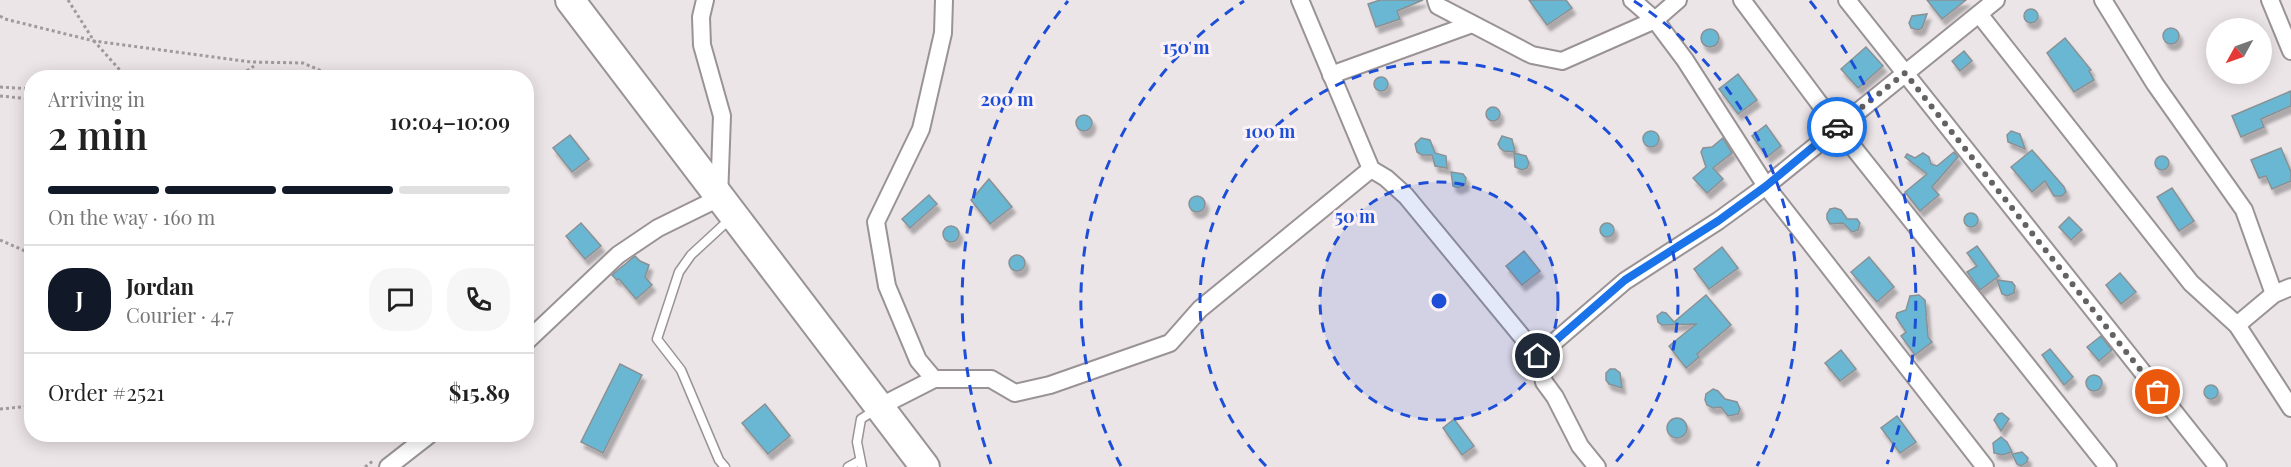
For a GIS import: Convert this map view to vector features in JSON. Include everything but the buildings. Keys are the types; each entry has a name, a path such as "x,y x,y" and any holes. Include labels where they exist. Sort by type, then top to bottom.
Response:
{"highway":[{"path":"570,0 925,467"}],"street":[{"path":"534,334 618,255 658,228 726,207 722,116 702,45 701,17 705,0"},
{"path":"934,379 918,360 887,286 876,222 921,129 943,33 944,0"},
{"path":"1300,0 1371,169 1386,178 1406,196 1538,356 1544,382 1555,397 1580,446 1597,467"},
{"path":"1436,0 1438,6 1532,55 1562,61 1655,20 1678,0"},
{"path":"1632,0 1655,20 1685,60 1766,186 1985,467"},
{"path":"1742,0 1837,127 2108,467"},
{"path":"1847,0 2218,467"},
{"path":"1538,356 1625,280 1718,221 1766,186 1996,0"},
{"path":"2103,0 2155,84 2244,210 2274,294"},
{"path":"2270,0 2291,51"},
{"path":"1978,14 2191,283 2237,324 2291,408"},
{"path":"1331,75 1472,24"},
{"path":"879,407 934,379 991,379 1015,393 1050,385 1170,343 1200,309 1371,169"},
{"path":"2237,324 2274,294 2291,286"},
{"path":"388,467 420,442"}],"lane":[{"path":"725,467 718,460 681,370 657,339 678,273 726,207"},
{"path":"848,467 860,464 857,442 861,419 879,407"}],"path":[{"path":"68,0 94,41 120,70"},
{"path":"0,16 5,20 94,41 251,62 303,63 319,70"},
{"path":"248,70 254,66"},
{"path":"0,87 24,89"},
{"path":"0,96 24,98"},
{"path":"0,240 24,250"},
{"path":"0,409 24,407"}],"way so far":[{"path":"1837,127 1905,73 2158,392"}],"route":[{"path":"1538,356 1625,280 1718,221 1766,186 1837,127"}]}
